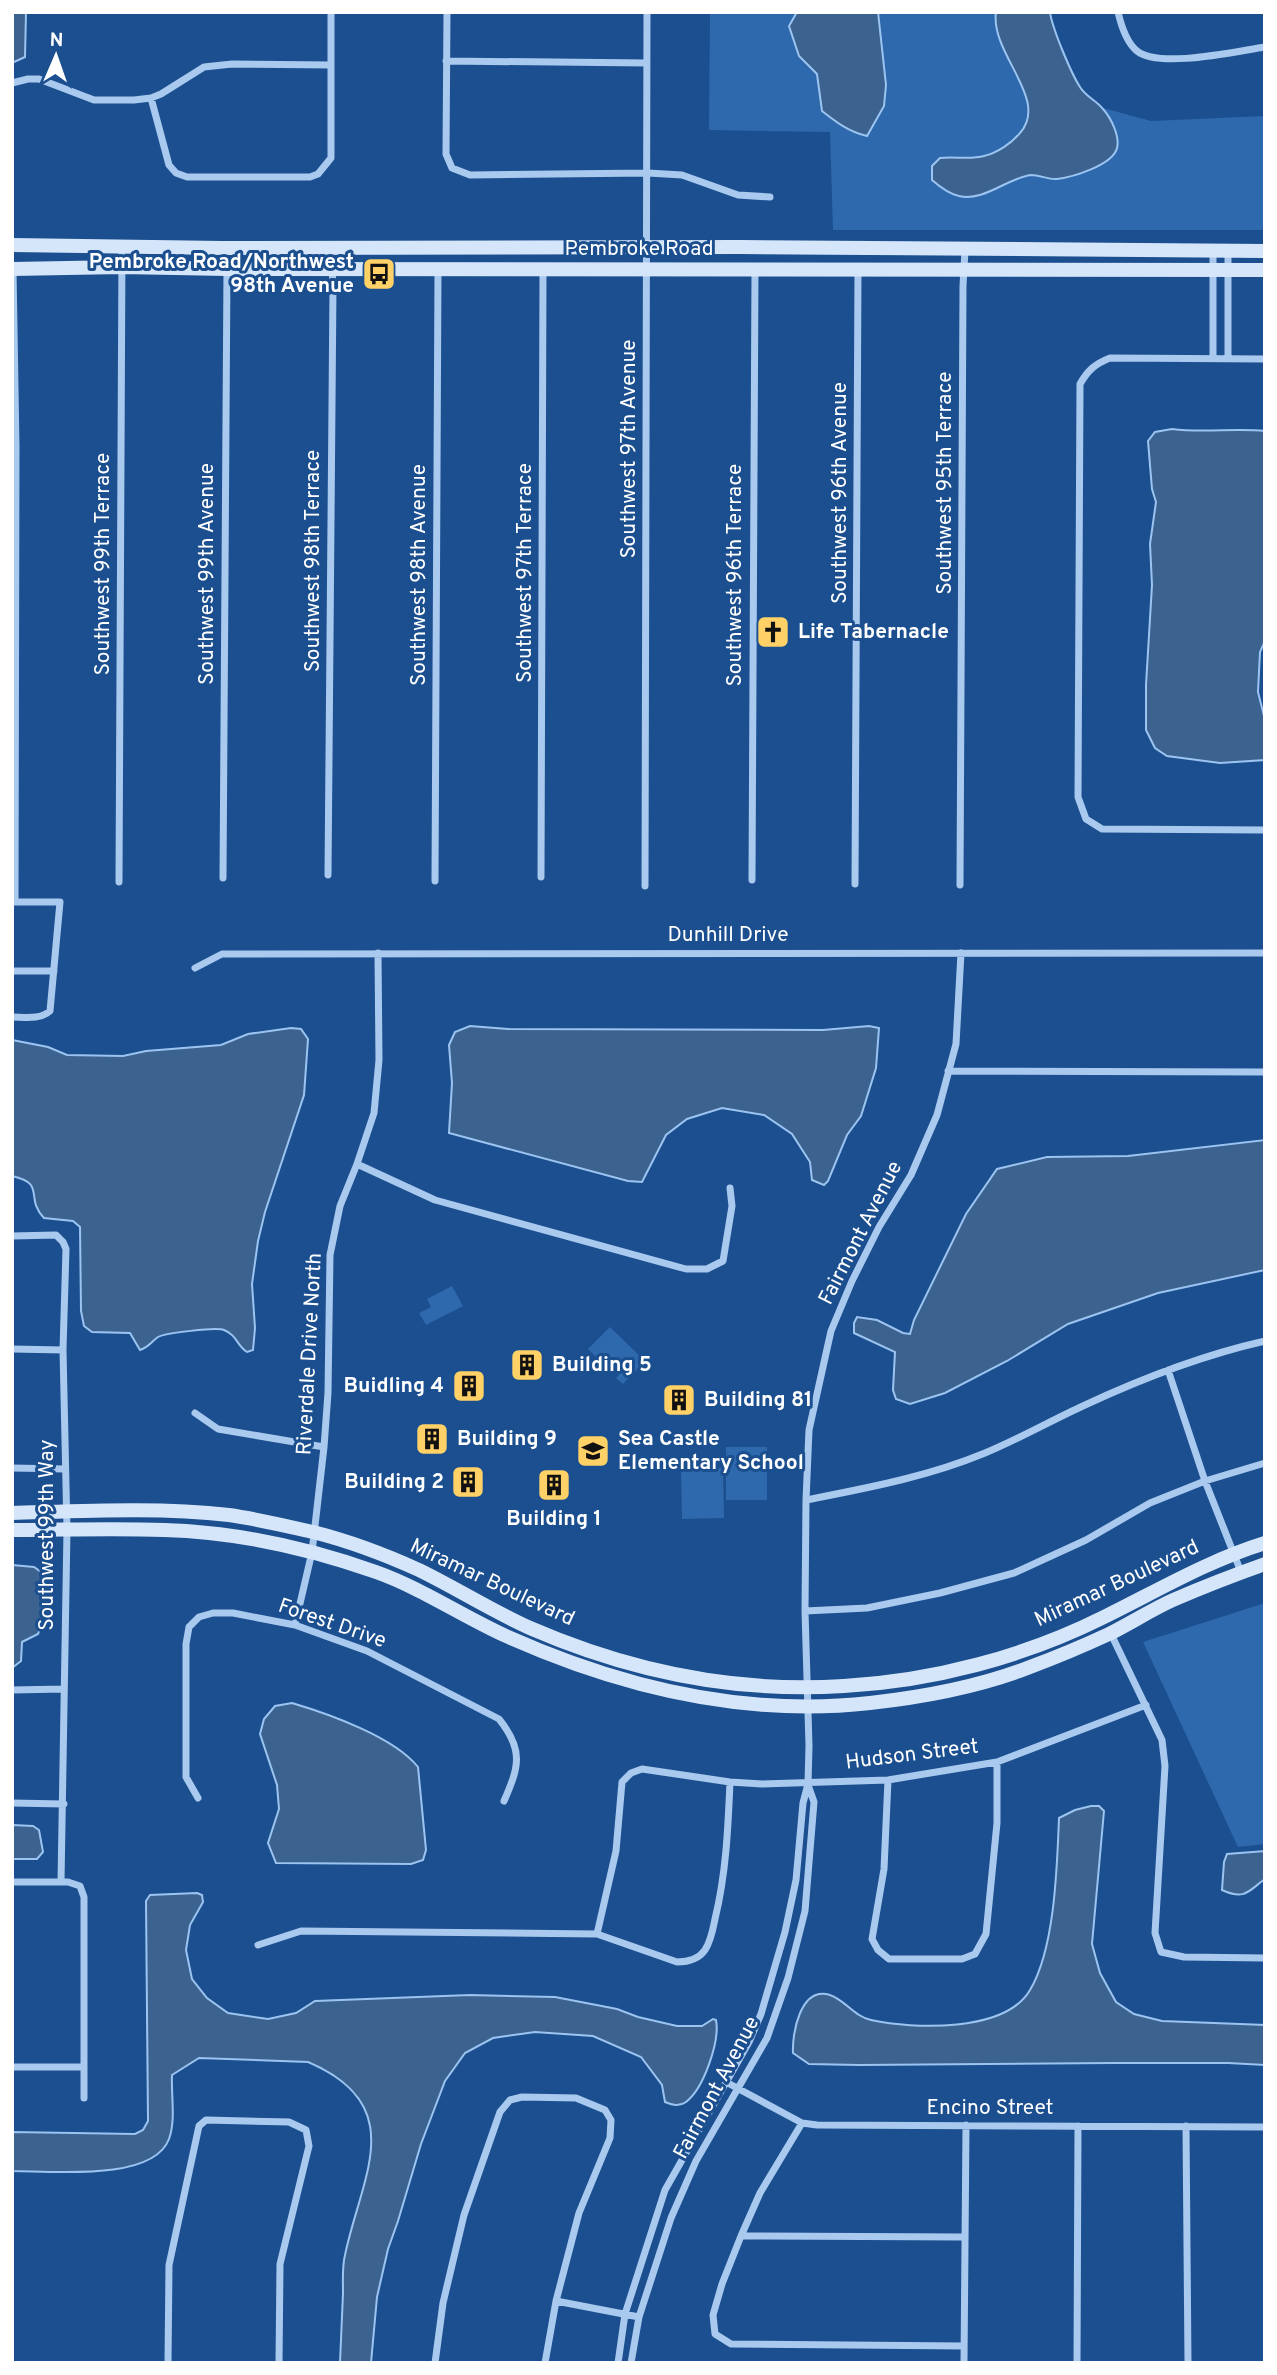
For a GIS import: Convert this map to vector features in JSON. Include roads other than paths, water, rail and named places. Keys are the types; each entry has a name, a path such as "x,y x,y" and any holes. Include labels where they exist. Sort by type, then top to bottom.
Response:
{"street":[{"path":"151,98 169,165 176,173 187,177 310,177 318,174 331,158 331,12"},
{"path":"447,12 446,154 452,168 470,175 682,175 738,195 770,197"},
{"name":"Southwest 97th Avenue","path":"645,886 648,12"},
{"path":"1118,12 1129,41 1137,51 1146,56 1192,58 1265,47"},
{"path":"446,61 647,63"},
{"path":"12,83 39,79 94,100 151,98 204,67 232,64 331,65"},
{"name":"Pembroke Road","path":"12,245 1265,251"},
{"name":"Southwest 99th Terrace","path":"119,883 122,246"},
{"name":"Southwest 98th Terrace","path":"328,874 331,247"},
{"name":"Southwest 95th Terrace","path":"960,885 965,250"},
{"path":"1213,358 1212,270 1221,251"},
{"path":"1221,251 1228,270 1228,358"},
{"path":"12,1017 45,1016 50,1012 60,902 14,902 16,447 13,269"},
{"name":"Pembroke Road","path":"13,269 1265,270"},
{"name":"Southwest 99th Avenue","path":"223,878 228,269"},
{"name":"Southwest 97th Terrace","path":"541,877 543,269"},
{"name":"Southwest 98th Avenue","path":"435,881 438,270"},
{"name":"Southwest 96th Terrace","path":"752,880 755,270"},
{"name":"Southwest 96th Avenue","path":"855,884 858,270"},
{"path":"1265,359 1110,358 1096,363 1080,384 1077,797 1086,819 1102,829 1265,830"},
{"name":"Riverdale Drive North","path":"295,1625 312,1552 324,1447 328,1393 330,1255 340,1206 374,1114 379,1060 378,953"},
{"name":"Fairmont Avenue","path":"618,2363 625,2314 665,2190 749,2042 761,2014 785,1932 796,1880 803,1803 808,1784 805,1611 809,1430 831,1331 852,1281 925,1146 937,1115 956,1044 961,953"},
{"name":"Dunhill Drive","path":"195,968 222,954 1265,953"},
{"path":"12,971 54,971"},
{"path":"948,1071 1265,1072"},
{"path":"357,1164 435,1200 686,1269 707,1269 723,1261 732,1206 730,1188"},
{"name":"Southwest 99th Way","path":"12,1236 56,1236 66,1249 63,1350 68,1530 61,1882"},
{"path":"806,1500 912,1479 985,1453 1086,1404 1168,1370 1220,1350 1265,1341"},
{"path":"12,1349 63,1350"},
{"path":"1168,1370 1205,1481 1241,1572"},
{"path":"195,1413 218,1429 324,1447"},
{"path":"805,1611 867,1608 940,1593 1014,1573 1086,1540 1150,1503 1205,1481 1265,1463"},
{"path":"12,1468 65,1469"},
{"name":"Miramar Boulevard","path":"12,1513 164,1512 221,1515 314,1533 417,1570 528,1627 618,1661 749,1686 806,1687 881,1683 983,1663 1103,1618 1140,1597 1234,1553 1265,1544"},
{"name":"Miramar Boulevard","path":"12,1530 185,1531 254,1540 312,1552 377,1572 504,1635 621,1680 686,1695 743,1704 807,1707 867,1704 928,1696 990,1681 1028,1668 1110,1633 1171,1601 1265,1564"},
{"name":"Forest Drive","path":"198,1798 186,1777 186,1644 189,1627 199,1616 233,1613 295,1625 367,1651 499,1719 512,1735 517,1754 517,1772 504,1801"},
{"path":"1110,1633 1162,1740 1165,1766 1155,1933 1161,1952 1184,1957 1265,1958"},
{"path":"12,1690 64,1689"},
{"name":"Hudson Street","path":"597,1934 616,1852 622,1782 631,1773 642,1769 730,1782 808,1784 888,1780 997,1762 1146,1705"},
{"path":"888,1780 884,1869 872,1939 878,1950 889,1959 962,1959 975,1954 986,1934 997,1823 997,1762"},
{"path":"258,1945 301,1931 597,1934 677,1962 690,1962 705,1952 712,1935 722,1892 730,1782"},
{"name":"Fairmont Avenue","path":"631,2363 639,2317 671,2218 696,2161 766,2038 799,1943 805,1910 814,1802 808,1784"},
{"path":"12,1803 64,1804"},
{"path":"12,1882 61,1882 80,1886 84,1897 84,2098"},
{"path":"12,2067 83,2067"},
{"name":"Encino Street","path":"726,2082 738,2091 802,2123 817,2125 1265,2127"},
{"path":"435,2363 443,2303 464,2215 499,2112 510,2101 523,2097 576,2098 605,2110 611,2120 610,2138 579,2213 556,2301 545,2363"},
{"path":"168,2363 169,2265 199,2126 206,2120 289,2122 306,2130 309,2146 280,2264 279,2363"},
{"path":"802,2123 760,2193 741,2236 713,2315 715,2334 731,2344 963,2346"},
{"path":"964,2363 966,2125"},
{"path":"1077,2363 1078,2126"},
{"path":"1186,2126 1188,2363"},
{"path":"741,2236 963,2237"},
{"path":"556,2301 639,2317"}],"place":[{"name":"Pembroke Road/Northwest 98th Avenue","path":"379,274"},
{"name":"Life Tabernacle","path":"773,632"},
{"name":"Building 5","path":"527,1365"},
{"name":"Buidling 4","path":"469,1386"},
{"name":"Building 81","path":"679,1400"},
{"name":"Building 9","path":"432,1439"},
{"name":"Sea Castle Elementary School","path":"593,1451"},
{"name":"Building 2","path":"468,1482"},
{"name":"Building 1","path":"554,1485"}]}
